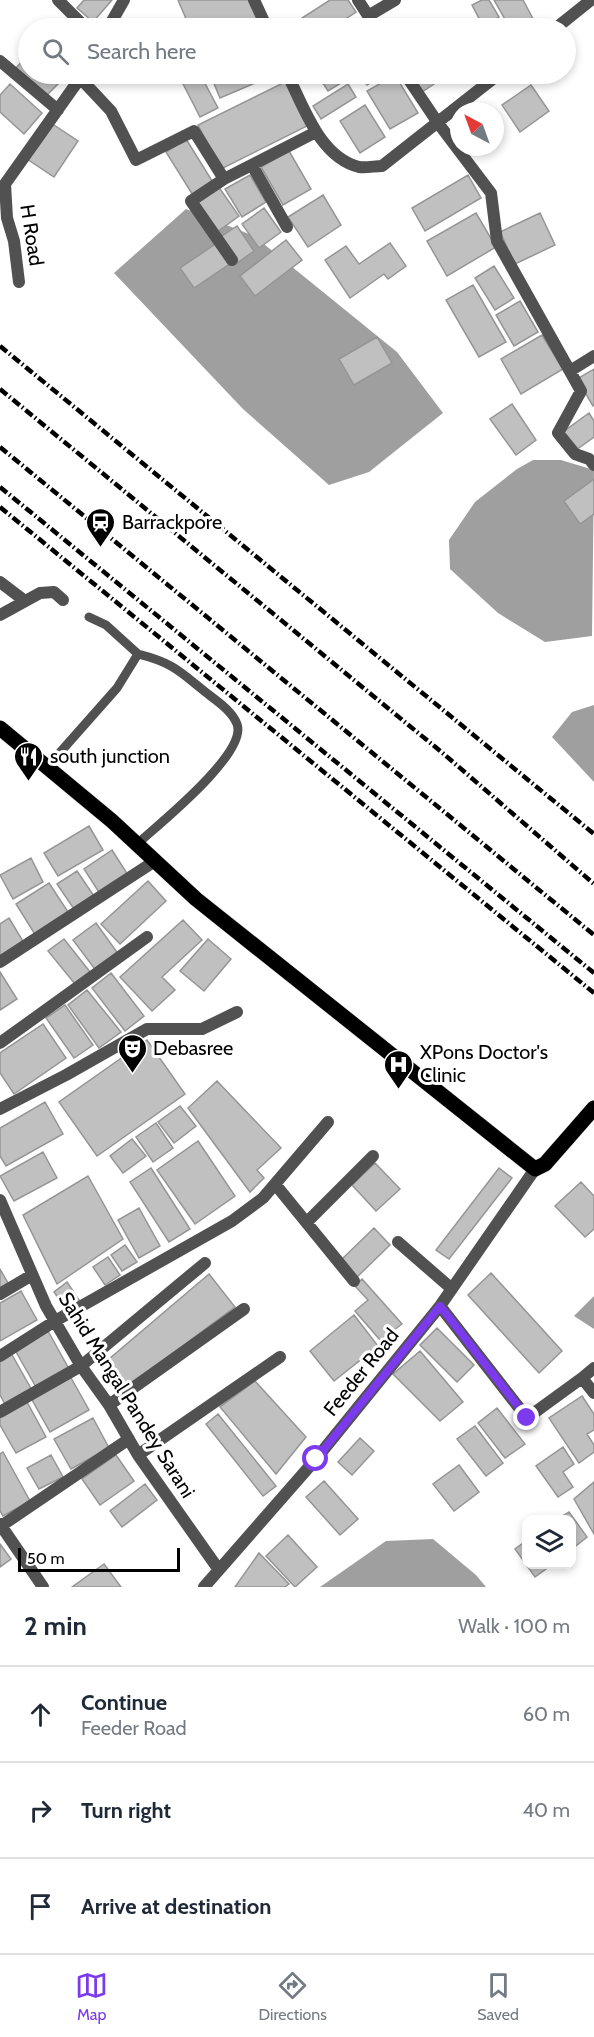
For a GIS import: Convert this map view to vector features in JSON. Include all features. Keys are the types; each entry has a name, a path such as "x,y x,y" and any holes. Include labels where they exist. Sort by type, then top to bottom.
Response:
{"main road":[{"path":"0,728 48,766 196,899 535,1169 546,1164 594,1108"}],"street":[{"path":"58,0 76,18"},
{"path":"114,18 124,0"},
{"path":"254,0 262,18"},
{"path":"357,0 368,16 395,0"},
{"path":"568,18 591,0"},
{"path":"0,61 18,76"},
{"path":"27,84 58,110"},
{"name":"H Road","path":"19,282 14,241 4,215 3,182 76,84"},
{"path":"89,84 111,111 136,160 194,131 224,179"},
{"path":"292,84 316,132 334,154 360,167 382,166 487,84"},
{"path":"412,84 491,194 497,241 581,391 558,433 575,454 589,459 594,465"},
{"path":"231,260 191,201 224,179 316,132"},
{"path":"252,165 287,227"},
{"path":"570,371 594,356"},
{"path":"0,582 25,601"},
{"path":"0,615 40,593 54,592 63,600"},
{"path":"0,962 155,861"},
{"path":"0,1043 147,937"},
{"path":"0,1109 147,1029 202,1029 237,1012"},
{"path":"0,1356 55,1321 232,1221 263,1198 328,1122"},
{"path":"307,1222 373,1156"},
{"name":"Feeder Road","path":"204,1587 316,1459 440,1306 535,1169"},
{"path":"275,1184 354,1281"},
{"name":"Sahid Mangal Pandey Sarani","path":"0,1200 32,1275 81,1366 109,1405 138,1455 219,1570"},
{"path":"398,1242 452,1289"},
{"path":"0,1412 81,1366 205,1263"},
{"path":"0,1294 32,1275"},
{"path":"440,1306 527,1418 594,1368"},
{"path":"109,1405 244,1309"},
{"path":"138,1455 280,1357"},
{"path":"582,1378 594,1393"},
{"path":"44,1587 1,1525 129,1438"}],"lane":[{"path":"89,617 106,625 138,654 176,667 222,705 237,724 238,736 228,753 198,789 137,844"},
{"path":"48,766 117,688 138,654"}],"shaded area":[{"path":"186,209 254,236 397,352 443,413 369,472 329,485 243,409 114,273"},
{"path":"533,460 561,460 594,470 592,636 545,642 498,613 450,569 449,540 475,502 517,469"},
{"path":"594,705 594,782 552,737 572,712"},
{"path":"594,1296 594,1329 574,1316"},
{"path":"433,1539 476,1575 486,1587 320,1587 386,1541"}],"building":[{"path":"84,0 112,0 96,18 88,18 77,8"},
{"path":"178,0 250,0 258,18 186,18"},
{"path":"330,0 348,0 356,12 347,18 302,18"},
{"path":"482,0 489,0 499,17 479,18 472,5"},
{"path":"494,0 523,0 533,18 504,18"},
{"path":"10,84 42,113 24,134 0,112 0,95"},
{"path":"31,84 58,84 45,97"},
{"path":"183,84 205,84 218,108 200,117"},
{"path":"214,84 253,84 220,98"},
{"path":"281,84 288,84 309,125 221,169 198,125"},
{"path":"323,84 340,84 328,91"},
{"path":"348,84 356,97 321,119 313,106"},
{"path":"379,84 400,84 418,113 390,129 367,91"},
{"path":"417,84 434,84 422,92"},
{"path":"531,85 549,111 520,132 504,108 504,104"},
{"path":"365,105 385,137 360,153 340,121"},
{"path":"51,123 78,141 54,177 27,159"},
{"path":"186,139 214,184 194,197 166,152"},
{"path":"289,151 311,189 283,205 261,167"},
{"path":"250,175 266,202 242,217 225,189"},
{"path":"468,175 481,198 425,231 412,208"},
{"path":"218,186 239,216 217,232 196,201"},
{"path":"323,195 341,225 308,247 288,217"},
{"path":"264,208 281,232 259,248 242,224"},
{"path":"476,213 496,247 447,276 427,241"},
{"path":"540,213 555,245 515,264 500,232"},
{"path":"237,226 254,251 237,263 219,238"},
{"path":"286,240 302,260 255,296 240,276"},
{"path":"217,243 231,263 194,288 180,268"},
{"path":"390,243 406,266 388,279 384,274 350,298 325,260 346,246 359,264"},
{"path":"494,266 514,298 495,310 475,278"},
{"path":"473,285 506,342 479,357 446,300"},
{"path":"520,301 538,332 514,346 496,315"},
{"path":"542,335 563,369 521,394 501,359"},
{"path":"377,337 392,363 354,385 339,359"},
{"path":"594,369 594,405 593,406 577,379"},
{"path":"512,404 536,440 516,455 490,419"},
{"path":"589,413 594,421 594,437 576,450 563,432"},
{"path":"594,479 594,514 580,524 564,501"},
{"path":"89,826 103,850 58,876 44,853"},
{"path":"112,850 130,878 102,897 84,869"},
{"path":"31,858 43,882 13,899 0,875"},
{"path":"77,871 96,899 76,912 57,884"},
{"path":"148,881 166,901 120,944 101,924"},
{"path":"49,883 70,915 36,936 16,904"},
{"path":"9,918 24,943 0,958 0,924"},
{"path":"183,920 202,940 162,977 175,990 152,1011 120,977"},
{"path":"96,923 119,955 97,972 73,940"},
{"path":"64,939 90,972 75,984 48,951"},
{"path":"208,939 231,959 204,991 180,971"},
{"path":"0,972 17,999 0,1010"},
{"path":"111,973 144,1016 125,1031 92,988"},
{"path":"87,990 121,1032 99,1048 68,1005"},
{"path":"65,1005 93,1045 74,1058 46,1018"},
{"path":"43,1024 66,1058 14,1094 0,1073 0,1053"},
{"path":"147,1040 185,1094 97,1156 59,1102"},
{"path":"217,1081 281,1148 257,1170 264,1178 250,1192 188,1108"},
{"path":"45,1102 63,1134 6,1166 0,1156 0,1128"},
{"path":"180,1106 196,1126 174,1143 158,1122"},
{"path":"156,1123 173,1148 153,1162 136,1137"},
{"path":"132,1139 146,1156 123,1173 110,1156"},
{"path":"198,1141 235,1196 195,1224 157,1170"},
{"path":"43,1152 57,1178 14,1201 0,1176"},
{"path":"375,1163 400,1189 376,1211 352,1185"},
{"path":"151,1168 190,1229 169,1242 130,1182"},
{"path":"499,1168 512,1178 449,1259 436,1250"},
{"path":"88,1176 123,1239 57,1284 23,1215"},
{"path":"581,1182 594,1196 594,1229 585,1237 555,1206"},
{"path":"139,1208 160,1246 139,1258 118,1220"},
{"path":"374,1228 390,1245 356,1278 340,1261"},
{"path":"125,1245 137,1262 122,1271 111,1255"},
{"path":"108,1257 120,1275 105,1285 93,1267"},
{"path":"0,1269 8,1283 0,1288"},
{"path":"491,1273 562,1351 539,1373 468,1295"},
{"path":"209,1274 235,1307 119,1393 102,1365"},
{"path":"362,1279 402,1324 380,1340 355,1311 368,1300 355,1286"},
{"path":"67,1282 81,1303 68,1312 54,1292"},
{"path":"21,1291 37,1320 0,1341 0,1303"},
{"path":"354,1315 378,1346 334,1381 310,1351"},
{"path":"437,1328 474,1365 457,1382 420,1345"},
{"path":"48,1331 69,1369 36,1387 15,1350"},
{"path":"420,1351 463,1402 440,1421 393,1374"},
{"path":"11,1353 33,1392 6,1406 0,1395 0,1360"},
{"path":"70,1376 89,1410 50,1432 31,1398"},
{"path":"255,1381 306,1437 276,1474 220,1407"},
{"path":"582,1396 594,1414 594,1430 587,1434 594,1445 594,1452 579,1463 549,1418"},
{"path":"27,1402 46,1437 16,1453 0,1425 0,1417"},
{"path":"497,1408 525,1444 505,1458 478,1423"},
{"path":"218,1414 276,1486 263,1496 206,1424"},
{"path":"93,1418 109,1448 71,1469 54,1439"},
{"path":"475,1426 503,1463 486,1476 457,1439"},
{"path":"360,1438 374,1451 352,1475 338,1462"},
{"path":"563,1447 574,1464 563,1472 573,1487 558,1497 536,1466"},
{"path":"3,1452 30,1501 3,1516 0,1511 0,1454"},
{"path":"51,1455 63,1477 39,1489 27,1468"},
{"path":"116,1455 134,1481 100,1505 82,1479"},
{"path":"459,1465 479,1492 454,1511 433,1484"},
{"path":"324,1481 358,1519 340,1535 306,1497"},
{"path":"594,1482 594,1534 574,1499"},
{"path":"145,1484 157,1500 122,1527 110,1511"},
{"path":"576,1522 587,1537 576,1546"},
{"path":"288,1535 317,1567 295,1587 266,1556"},
{"path":"0,1544 11,1559 0,1567"},
{"path":"522,1544 522,1559 515,1549"},
{"path":"259,1553 289,1584 285,1587 235,1587"},
{"path":"104,1564 121,1587 72,1587"},
{"path":"529,1569 546,1569 535,1577"}],"railway":[{"path":"0,346 594,834"},
{"path":"0,389 445,755 594,884"},
{"path":"0,447 594,935"},
{"path":"0,487 594,973"},
{"path":"0,507 594,993"}],"place":[{"name":"Barrackpore","path":"101,548"},
{"name":"south junction","path":"29,782"},
{"name":"Debasree","path":"132,1074"},
{"name":"XPons Doctor's Clinic","path":"399,1090"}],"route":[{"path":"316,1459 440,1306 527,1418"}]}
